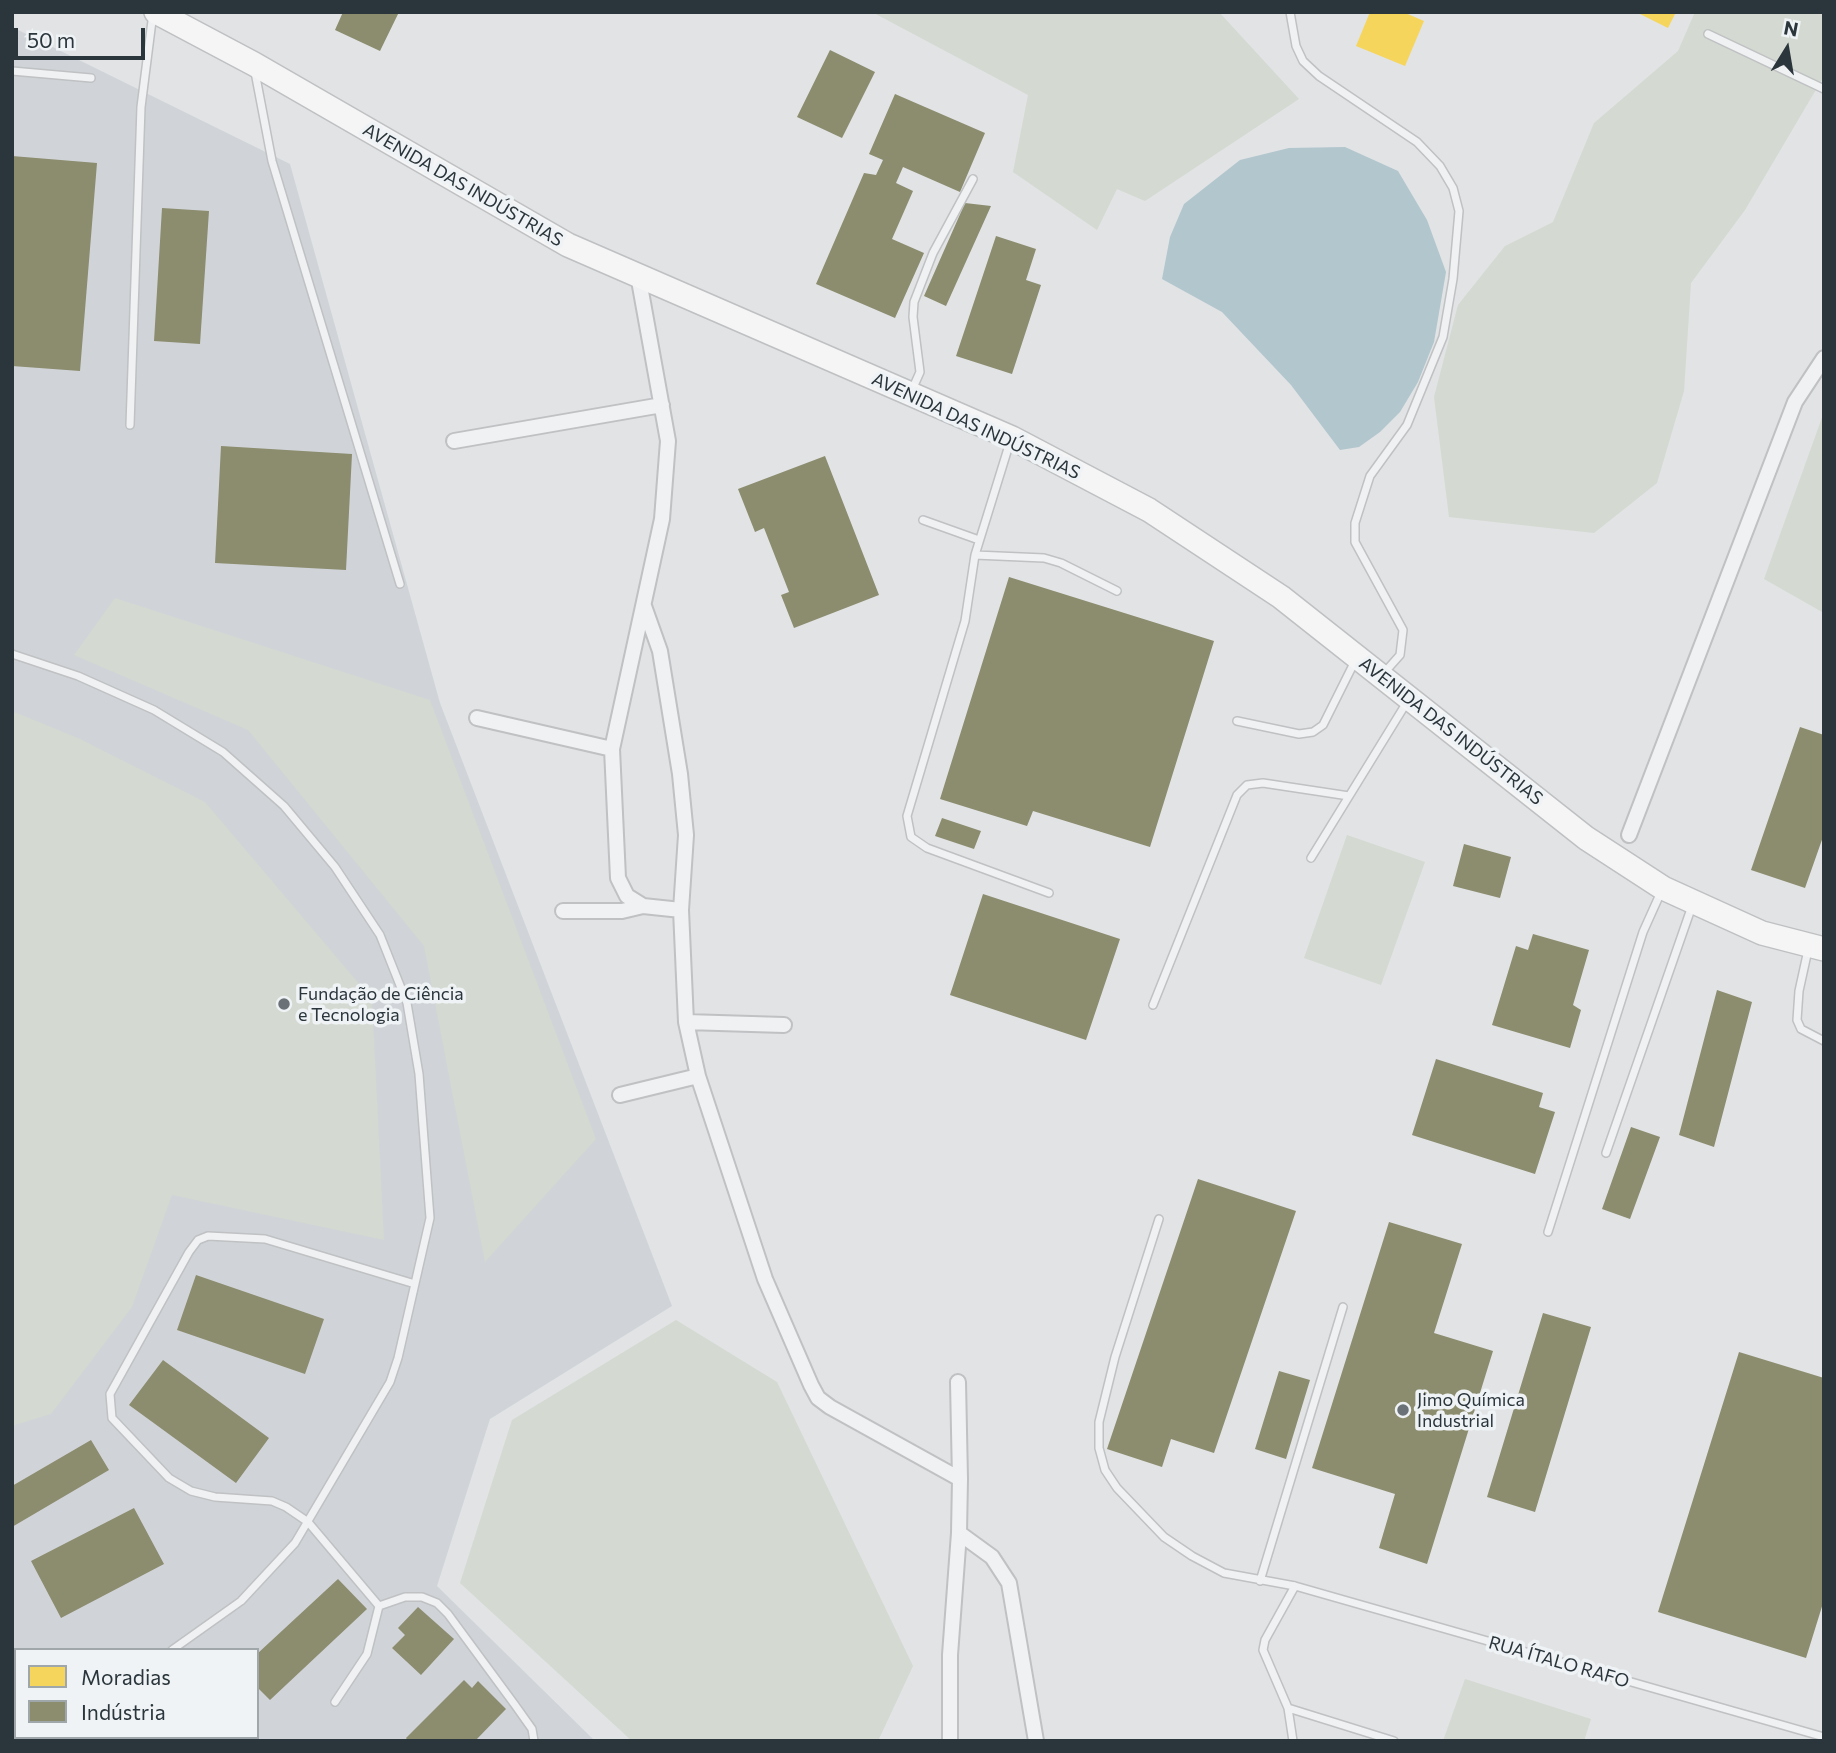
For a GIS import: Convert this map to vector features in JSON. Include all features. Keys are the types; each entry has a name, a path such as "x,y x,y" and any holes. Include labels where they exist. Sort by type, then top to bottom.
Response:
{"main road":[{"name":"AVENIDA DAS INDÚSTRIAS","path":"154,12 254,64 568,245 1012,438 1149,510 1281,597 1586,838 1663,888 1762,933 1816,947"}],"street":[{"path":"638,275 667,441 662,519 611,748 618,878 627,896 643,906"},
{"path":"1629,835 1795,402 1824,358"},
{"path":"454,441 662,405"},
{"path":"644,606 660,651 680,774 686,835 681,910 686,1023 698,1076 765,1279 818,1398 960,1479"},
{"path":"477,718 611,748"},
{"path":"563,911 622,911 643,906 681,910"},
{"path":"686,1023 783,1025"},
{"path":"620,1095 698,1076"},
{"path":"950,1741 950,1655 959,1533 958,1381"},
{"path":"959,1533 992,1557 1009,1583 1037,1741"}],"lane":[{"path":"130,425 141,107 154,12"},
{"path":"1290,12 1296,46 1303,61 1319,76 1417,142 1440,166 1453,188 1459,211 1453,279 1443,337 1407,425 1370,476 1354,523 1356,542 1403,630 1400,655 1381,676"},
{"path":"1708,34 1824,89"},
{"path":"254,64 272,161 400,583"},
{"path":"12,71 91,78"},
{"path":"911,394 920,372 913,317 914,302 933,253 973,178"},
{"path":"1012,438 979,540 965,621 907,816 911,837 927,848 1049,893"},
{"path":"923,520 979,540"},
{"path":"975,555 1044,558 1061,563 1117,591"},
{"path":"12,654 78,676 154,710 223,752 284,806 335,867 380,935 407,1003 419,1074 430,1218 390,1382 295,1543 241,1601 175,1648"},
{"path":"1237,721 1299,734 1313,733 1323,725 1356,657"},
{"path":"1311,858 1409,698"},
{"path":"1153,1006 1237,795 1247,785 1263,783 1349,796"},
{"path":"1548,1232 1643,932 1663,888"},
{"path":"1606,1153 1693,902"},
{"path":"1816,947 1799,991 1797,1020 1801,1029 1824,1041"},
{"name":"RUA ÍTALO RAFO","path":"1159,1219 1115,1357 1098,1422 1099,1448 1105,1470 1117,1488 1164,1537 1224,1573 1295,1586 1824,1737"},
{"path":"379,1606 308,1522 272,1501 215,1497 191,1491 169,1478 112,1418 110,1395 189,1252 198,1240 208,1236 265,1239 359,1265 415,1284"},
{"path":"1259,1581 1343,1307"},
{"path":"1293,1741 1288,1708 1263,1650 1265,1640 1295,1586"},
{"path":"379,1606 405,1597 422,1597 436,1603 448,1614 532,1729 534,1741"},
{"path":"335,1702 367,1654 379,1606"},
{"path":"1288,1708 1394,1741"}],"shaded area":[{"path":"872,12 1219,12 1299,99 1145,201 1117,189 1097,230 1013,172 1028,95"},
{"path":"1695,12 1824,12 1824,76 1745,210 1691,283 1684,391 1657,483 1594,533 1449,517 1434,397 1458,305 1505,246 1553,222 1594,123 1678,51"},
{"name":"Fundação de Ciência e Tecnologia","path":"12,27 290,164 440,703 672,1306 490,1419 437,1586 595,1741 12,1739"},
{"path":"1345,147 1398,171 1427,220 1446,272 1434,342 1418,382 1400,412 1380,432 1359,447 1340,450 1291,385 1222,312 1162,279 1170,237 1184,204 1240,160 1289,148"},
{"path":"1824,412 1824,613 1764,579"},
{"path":"115,598 430,700 596,1139 485,1262 424,946 248,730 74,655"},
{"path":"12,711 78,738 205,802 372,999 384,1240 172,1195 132,1307 51,1414 12,1426"},
{"path":"1347,835 1425,862 1381,985 1304,958"},
{"path":"676,1320 777,1382 913,1666 878,1741 632,1741 460,1583 512,1420"},
{"path":"1465,1679 1591,1719 1584,1741 1443,1741"}],"building: Moradias":[{"path":"1370,12 1403,12 1424,21 1405,66 1356,46"},
{"path":"1636,12 1676,12 1668,28"}],"building: Indústria":[{"path":"343,12 399,12 380,51 335,30"},
{"path":"830,50 875,72 842,138 797,117"},
{"path":"895,94 985,133 960,192 903,167 896,183 913,191 892,239 924,253 895,318 816,284 864,173 876,175 883,160 869,154"},
{"path":"12,156 97,163 80,371 12,366"},
{"path":"965,203 991,206 946,306 924,296"},
{"path":"162,208 209,211 200,344 154,341"},
{"path":"996,236 1036,249 1026,280 1041,285 1012,374 956,356"},
{"path":"221,446 352,454 346,570 215,563"},
{"path":"825,456 879,595 794,628 781,595 789,592 764,528 755,532 738,489"},
{"path":"1009,577 1214,641 1150,847 1033,811 1027,826 940,799"},
{"path":"1800,727 1824,735 1824,834 1805,888 1751,870"},
{"path":"942,818 981,831 974,849 935,836"},
{"path":"1464,844 1511,857 1500,898 1453,886"},
{"path":"983,894 1120,939 1086,1040 950,995"},
{"path":"1533,934 1589,950 1573,1005 1581,1010 1570,1048 1492,1025 1516,946 1528,950"},
{"path":"1717,990 1752,1002 1714,1147 1679,1135"},
{"path":"1436,1059 1543,1093 1539,1107 1555,1112 1535,1174 1412,1135"},
{"path":"1631,1127 1660,1137 1630,1219 1602,1209"},
{"path":"1198,1179 1296,1211 1214,1453 1171,1439 1162,1467 1107,1449"},
{"name":"Jimo Química Industrial","path":"1389,1222 1462,1244 1434,1333 1493,1351 1427,1564 1379,1548 1395,1494 1312,1468"},
{"path":"196,1275 324,1319 305,1374 177,1330"},
{"path":"1543,1313 1591,1327 1535,1512 1487,1497"},
{"path":"1739,1352 1824,1378 1824,1600 1806,1658 1658,1612"},
{"path":"163,1360 269,1438 236,1483 129,1405"},
{"path":"1279,1371 1310,1380 1286,1459 1255,1449"},
{"path":"91,1440 109,1470 12,1527 12,1486"},
{"path":"134,1508 164,1564 61,1618 31,1561"},
{"path":"338,1579 367,1609 270,1700 259,1689 259,1652"},
{"path":"418,1607 454,1639 421,1675 392,1648 405,1635 398,1628"},
{"path":"464,1680 472,1688 478,1681 506,1709 475,1741 408,1741 406,1738"}],"place":[{"name":"Fundação de Ciência e Tecnologia","path":"284,1004"},
{"name":"Jimo Química Industrial","path":"1403,1410"}]}
